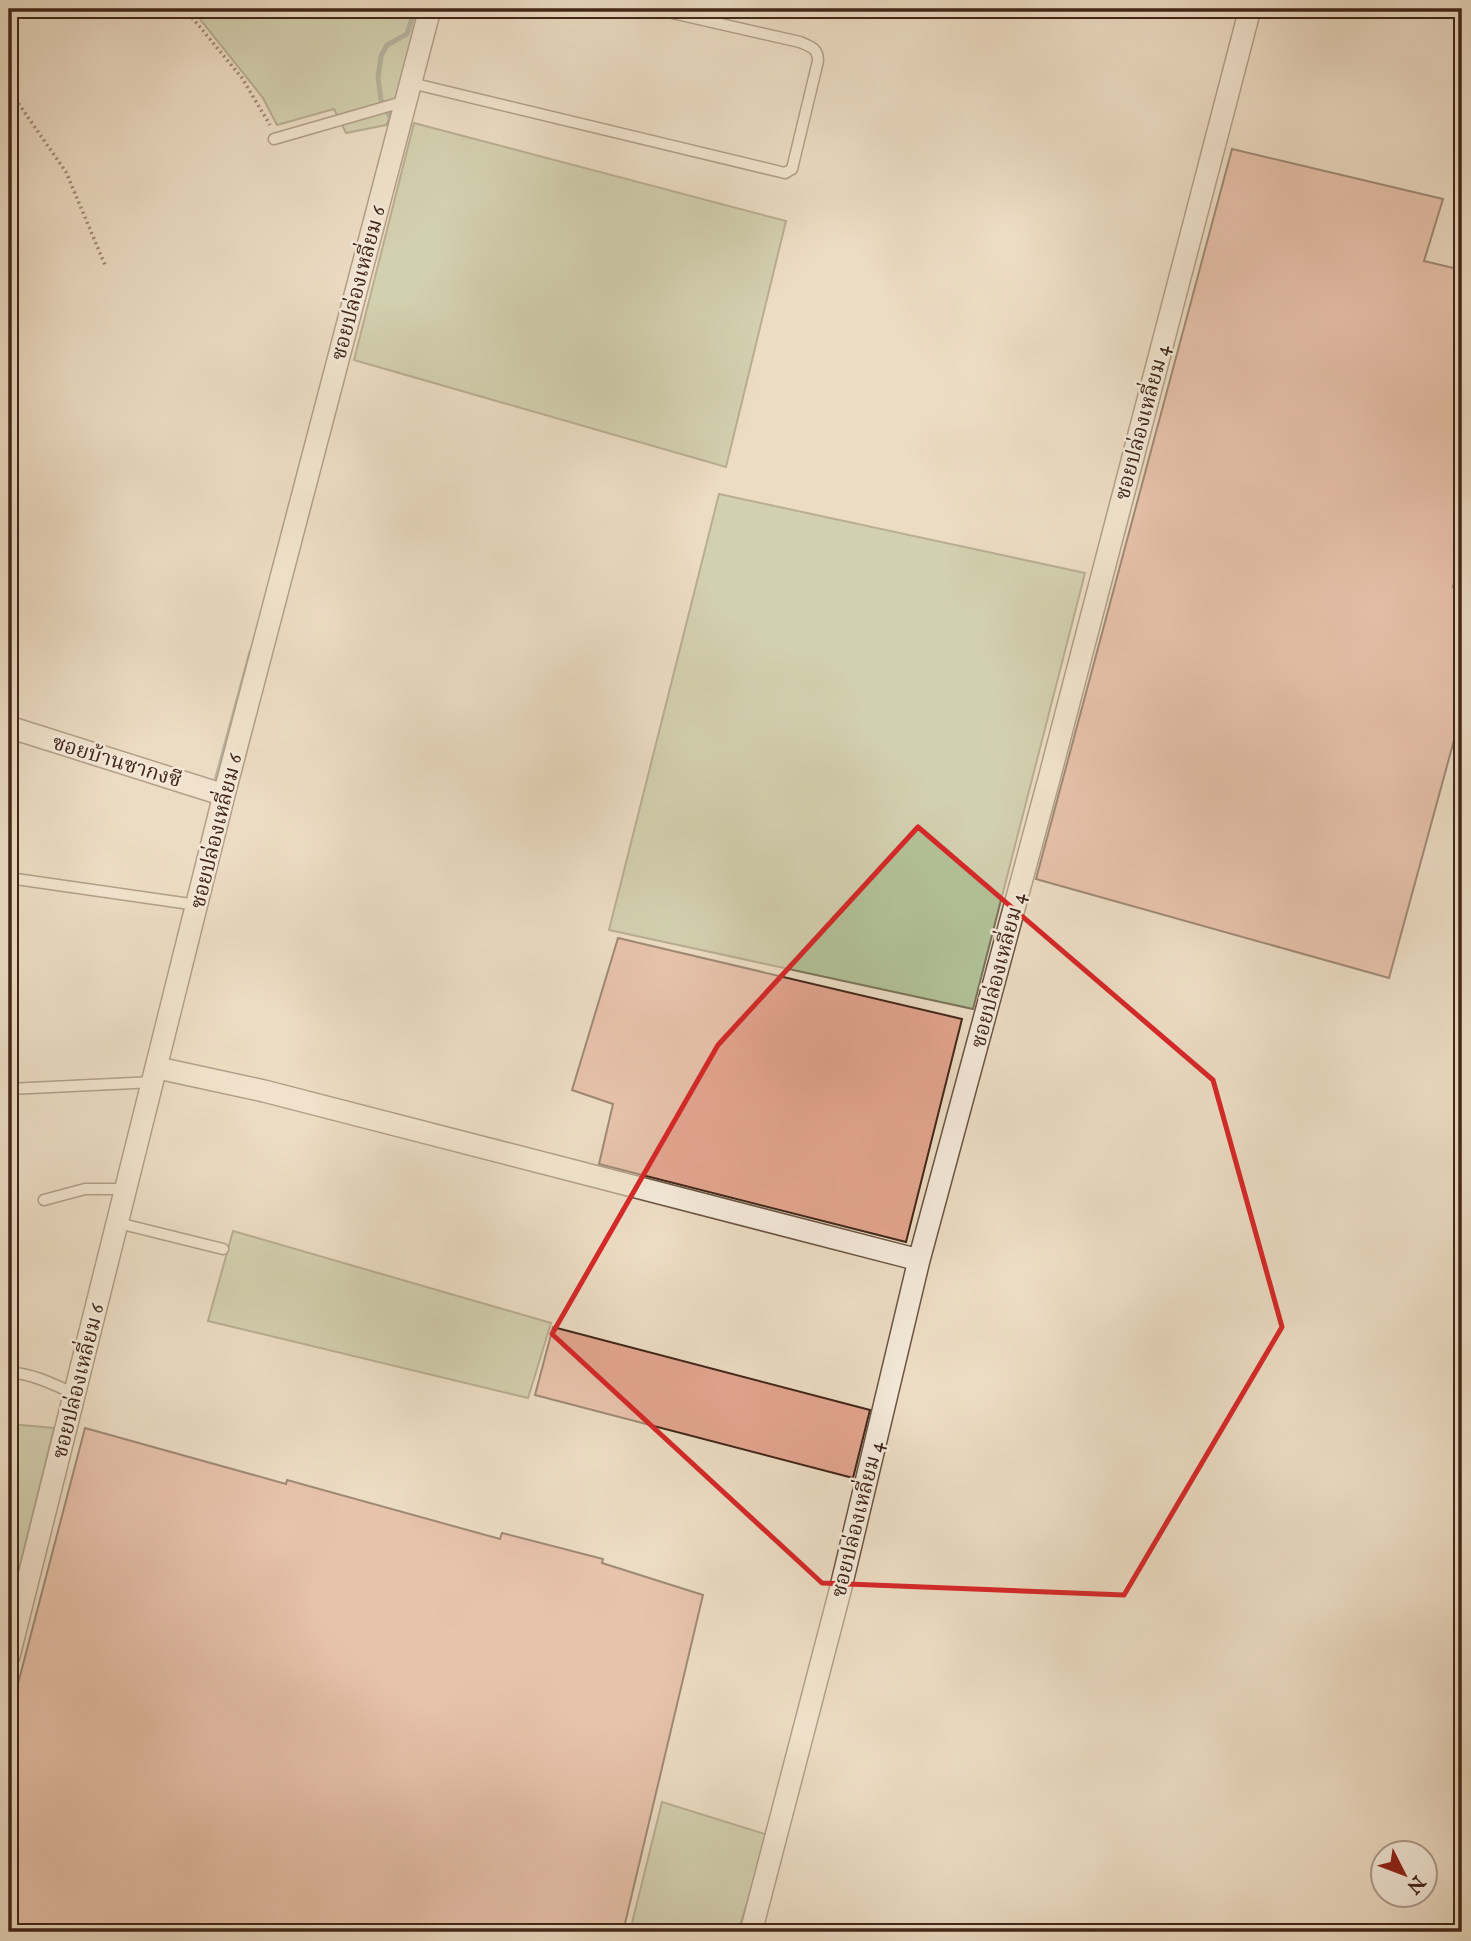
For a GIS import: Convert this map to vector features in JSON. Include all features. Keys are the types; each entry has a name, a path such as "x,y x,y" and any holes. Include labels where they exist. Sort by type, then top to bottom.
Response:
{"street":[{"name":"ซอยปล่องเหลี่ยม 6","path":"10,1646 156,1075 224,795 430,9"},
{"name":"ซอยปล่องเหลี่ยม 4","path":"751,1932 840,1591 919,1260 1049,779 1250,9"},
{"name":"ซอยบ้านซากงซี","path":"9,727 224,795"},
{"path":"156,1075 264,1091 919,1260"}],"lane":[{"path":"278,138 409,92 789,172 792,169 818,61 815,49 800,42 655,9"},
{"path":"9,878 197,905"},
{"path":"9,1089 156,1075"},
{"path":"44,1200 85,1189 127,1189"},
{"path":"118,1223 223,1249"},
{"path":"9,1372 24,1373 45,1380 75,1394"}],"path":[{"path":"185,9 242,78 278,138"},
{"path":"9,90 66,172 105,265"}],"highlighted area":[{"path":"918,827 1213,1080 1282,1327 1124,1595 822,1583 552,1334 718,1045"}],"green space":[{"path":"192,9 423,9 401,97 386,125 346,133 334,109 277,125 263,98"},
{"path":"414,123 786,221 726,467 354,360"},
{"path":"719,494 1085,573 973,1009 609,930"},
{"path":"233,1231 551,1323 528,1398 208,1321"},
{"path":"9,1424 54,1428 9,1611"},
{"path":"662,1802 768,1835 738,1932 665,1932 632,1923"}],"building":[{"path":"1232,149 1443,199 1424,261 1462,270 1462,554 1453,587 1462,591 1462,711 1389,978 1036,879"},
{"path":"618,938 962,1019 906,1242 599,1164 613,1104 572,1090"},
{"path":"553,1327 870,1410 853,1478 535,1395"},
{"path":"85,1428 286,1484 287,1480 500,1539 502,1533 603,1559 602,1563 703,1595 623,1932 9,1932 9,1718"}],"waterway":[{"path":"393,122 381,100 378,77 381,56 387,45 407,34 415,9"},
{"path":"216,781 251,652"}]}
